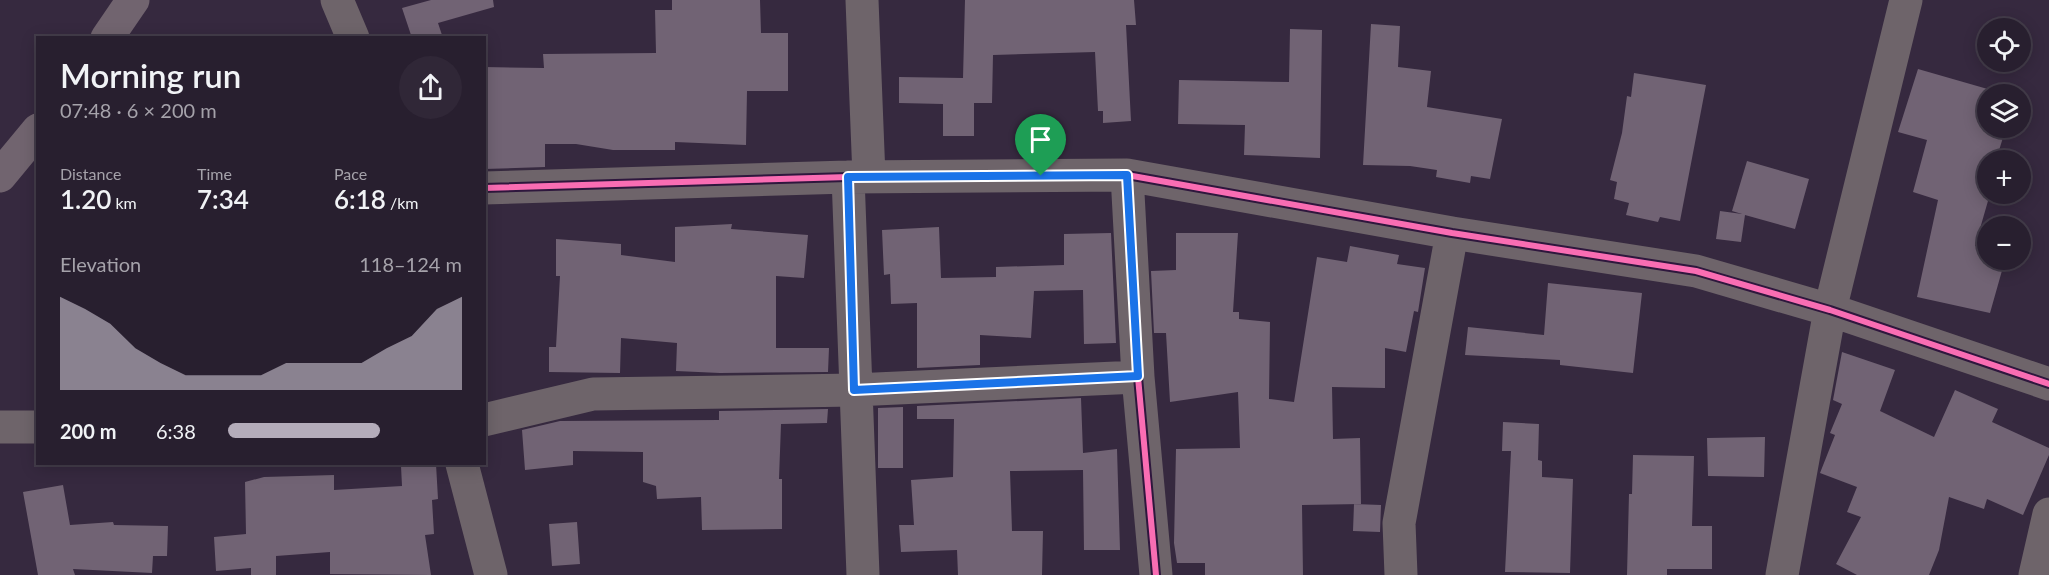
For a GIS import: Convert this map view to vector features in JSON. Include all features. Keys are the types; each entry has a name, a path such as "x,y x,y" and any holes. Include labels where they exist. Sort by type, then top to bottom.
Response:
{"main road":[{"path":"108,36 133,0"},
{"path":"0,176 36,132"}],"street":[{"path":"337,0 352,36"},
{"path":"862,0 854,390 864,575"},
{"path":"1771,575 1830,310 1906,0"},
{"path":"1127,175 1138,376 1156,575"},
{"path":"486,188 859,177 1127,175 1452,232 1696,271 1830,310 2049,384"},
{"path":"1401,575 1399,523 1452,232"},
{"path":"1782,575 1830,310"},
{"path":"486,420 593,394 854,390 1138,376"},
{"path":"0,427 36,427"},
{"path":"462,465 490,575"},
{"path":"2035,575 2049,514"}],"building":[{"path":"431,0 493,0 494,7 438,23 442,36 411,36 402,8"},
{"path":"672,0 760,0 761,33 788,33 788,91 747,91 746,145 675,142 675,150 613,150 576,144 545,144 545,167 486,169 486,67 544,68 543,54 656,53 655,10 672,10"},
{"path":"965,0 1134,0 1136,25 1126,25 1131,121 1103,123 1103,111 1098,111 1095,52 993,55 992,103 974,103 974,136 943,136 943,104 899,103 899,77 963,78"},
{"path":"1371,24 1400,26 1398,67 1431,71 1427,107 1502,119 1490,179 1471,176 1470,183 1436,177 1437,170 1410,166 1363,165"},
{"path":"1290,29 1322,30 1320,158 1244,155 1245,125 1178,124 1179,80 1289,82"},
{"path":"1918,69 1977,86 1977,138 2003,138 1999,150 1977,150 1977,204 1987,204 1984,216 1977,216 1975,246 1977,246 1977,270 2002,270 1990,313 1917,297 1938,200 1913,192 1927,140 1898,132"},
{"path":"1634,73 1706,85 1680,221 1660,217 1658,222 1626,215 1629,203 1614,199 1617,182 1610,180 1622,133 1627,96 1631,97"},
{"path":"1747,161 1809,179 1795,229 1745,215 1741,242 1716,239 1720,211 1742,214 1732,211"},
{"path":"732,224 731,229 808,235 804,278 776,276 776,348 829,348 828,372 676,371 677,343 621,338 620,373 549,372 549,347 556,347 560,276 556,276 556,239 621,244 621,255 675,262 675,227"},
{"path":"939,227 941,278 996,277 996,267 1064,265 1064,234 1111,233 1116,343 1084,344 1083,290 1034,291 1031,338 980,335 980,365 917,368 917,303 891,304 890,274 884,275 882,230"},
{"path":"1176,233 1238,233 1233,312 1239,312 1239,319 1270,322 1269,399 1294,402 1317,257 1347,262 1350,246 1399,255 1397,264 1425,268 1418,312 1414,311 1406,352 1385,348 1385,388 1332,387 1333,439 1360,438 1361,504 1302,505 1303,575 1205,575 1205,563 1177,563 1174,543 1176,449 1240,448 1238,392 1170,402 1166,333 1154,333 1151,271 1176,270"},
{"path":"1548,283 1642,293 1633,373 1560,365 1560,360 1465,355 1468,327 1544,335"},
{"path":"1842,352 1895,370 1880,411 1934,437 1955,390 1998,409 1992,422 2049,448 2049,455 2023,515 1987,499 1984,509 1949,497 1939,550 1929,575 1857,575 1836,564 1861,517 1847,512 1857,487 1820,473 1835,435 1830,433 1842,404 1833,400"},
{"path":"1081,398 1083,453 1117,449 1120,550 1084,550 1083,470 1010,471 1012,531 1043,531 1042,575 958,575 957,550 901,552 899,525 914,525 911,480 953,477 954,419 917,419 917,406"},
{"path":"903,407 903,468 878,468 878,408"},
{"path":"828,409 827,423 781,424 779,479 782,479 782,529 702,530 701,497 657,499 656,486 643,482 643,452 573,451 573,465 525,470 522,430 560,421 719,420 719,411"},
{"path":"1503,422 1539,424 1538,460 1542,461 1542,477 1573,479 1570,573 1505,572 1511,451 1502,451"},
{"path":"1765,437 1764,477 1708,476 1707,438"},
{"path":"1633,455 1694,456 1692,526 1712,526 1712,569 1667,569 1667,575 1627,575 1629,494 1632,494"},
{"path":"436,465 438,499 432,500 434,534 425,535 431,575 330,574 330,552 276,556 276,575 251,575 251,568 216,571 214,537 246,534 245,482 264,477 334,475 334,490 402,486 401,466"},
{"path":"63,485 70,525 113,522 114,525 168,526 167,556 153,556 152,573 73,569 75,575 38,575 23,492"},
{"path":"1354,504 1381,505 1380,532 1353,531"},
{"path":"577,522 580,564 552,566 549,524"}],"cycle path":[{"path":"1127,175 1452,233 1696,271 1830,310 2049,384"},
{"path":"486,188 848,177 1127,175 1138,377 1156,575"}],"route":[{"path":"1127,175 1138,376 854,390 848,177 1041,176 1127,175"}]}
